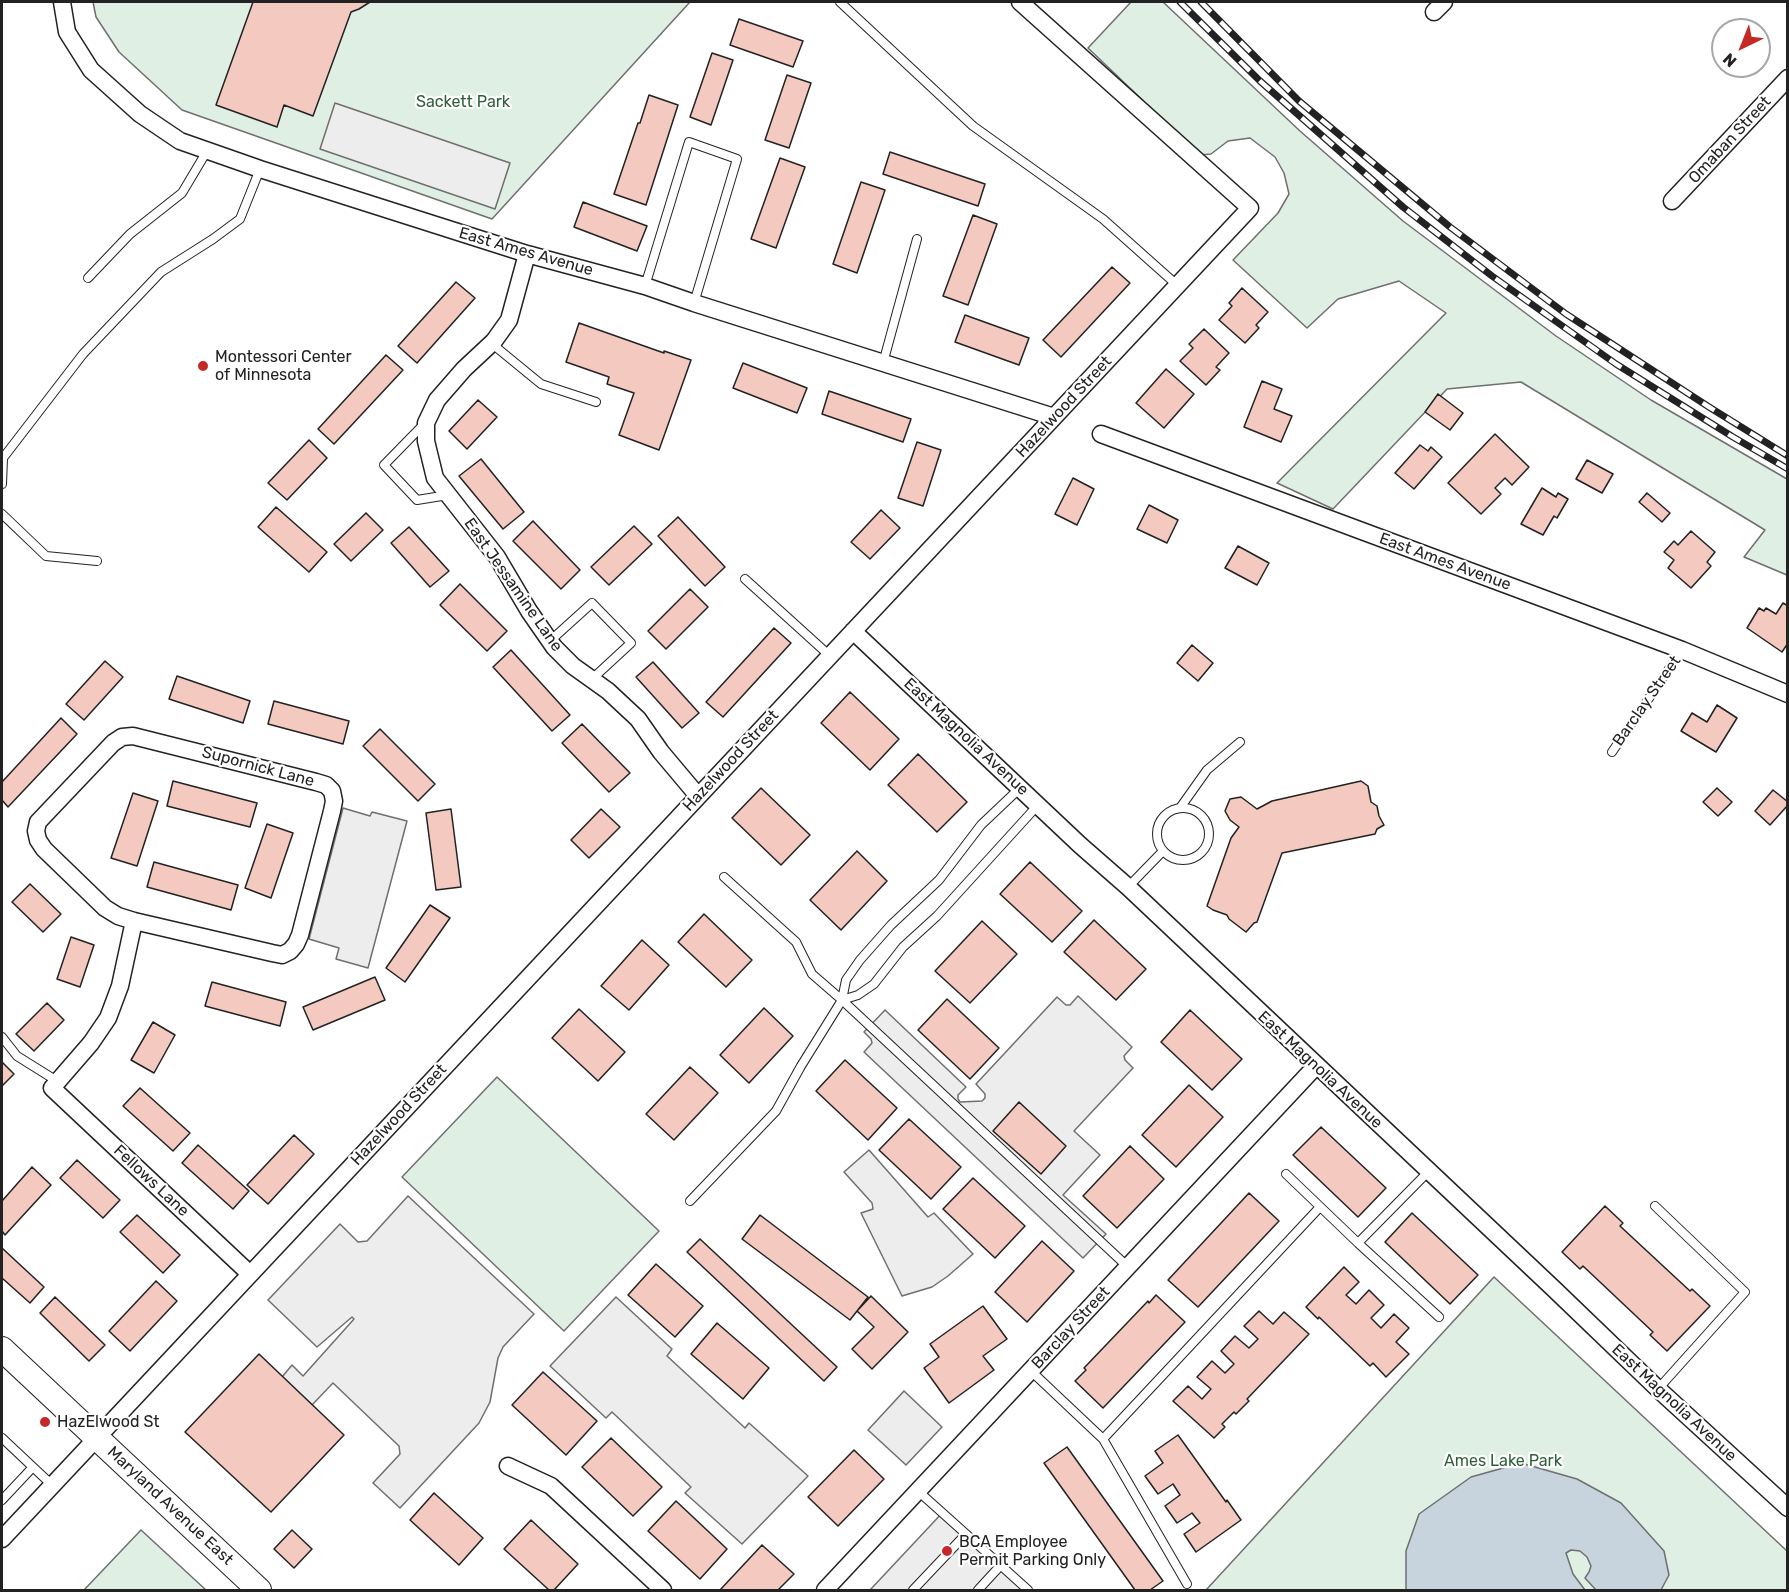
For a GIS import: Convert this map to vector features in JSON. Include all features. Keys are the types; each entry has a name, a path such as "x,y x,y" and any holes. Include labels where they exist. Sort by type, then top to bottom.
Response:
{"main road":[{"name":"Maryland Avenue East","path":"2,1349 260,1590"}],"street":[{"name":"East Ames Avenue","path":"62,2 67,32 91,70 140,114 180,141 260,170 527,254 645,286 1054,417"},
{"name":"Hazelwood Street","path":"2,1538 1250,208 1020,2"},
{"name":"Omaban Street","path":"1672,201 1788,78"},
{"path":"426,423 437,400 491,343 509,320 527,254"},
{"name":"East Jessamine Lane","path":"426,423 426,441 435,478 497,557 550,641 573,666 608,690 638,719 661,752 698,796"},
{"name":"East Ames Avenue","path":"1101,434 1682,650 1788,694"},
{"name":"East Magnolia Avenue","path":"853,632 1128,887 1658,1389 1788,1509"},
{"name":"Supornick Lane","path":"133,736 153,740 316,782 326,785 332,791 334,801 332,811 300,935 290,951 282,955 134,921 118,916 105,908 44,849 38,840 36,831 38,822 112,742 122,737 133,736"},
{"path":"55,1084 91,1043 108,1018 120,986 134,921"},
{"name":"Barclay Street","path":"825,1590 1316,1066"},
{"name":"Fellows Lane","path":"55,1084 250,1274"},
{"path":"508,1466 551,1486 663,1590"}],"lane":[{"path":"840,2 973,126 1103,219 1177,285"},
{"path":"645,286 689,142 737,159 694,303"},
{"path":"88,278 130,234 182,193 207,151"},
{"path":"2,484 3,459 84,354 161,272 240,219 260,170"},
{"path":"883,363 917,239"},
{"path":"491,343 541,384 596,402"},
{"path":"426,423 384,465 417,500 448,495"},
{"path":"2,514 46,556 97,561"},
{"path":"745,579 830,656"},
{"path":"550,641 592,603 631,643 592,680"},
{"name":"Barclay Street","path":"1612,752 1682,650"},
{"path":"1180,808 1207,770 1240,742"},
{"path":"690,1201 776,1111 842,1000 846,980 860,960 891,925 939,880 981,825 1020,788"},
{"path":"842,1000 858,995 874,984 903,947 937,916 1038,805"},
{"path":"1180,808 1196,811 1203,817 1209,834 1203,850 1196,856 1188,860 1179,860 1163,851 1156,836 1157,828 1165,814 1180,808"},
{"path":"1128,887 1163,851"},
{"path":"724,877 796,942 812,974 1128,1267"},
{"path":"2,1037 17,1056 55,1084"},
{"path":"1358,1243 1429,1171"},
{"path":"1286,1174 1439,1317"},
{"path":"1655,1206 1745,1292 1658,1389"},
{"path":"1103,1439 1320,1207"},
{"path":"1031,1371 1103,1439 1187,1584"},
{"path":"2,1438 52,1485"},
{"path":"2,1500 33,1467"},
{"path":"918,1491 1028,1590"},
{"path":"913,1590 966,1534"},
{"path":"978,1590 1001,1565"}],"green space":[{"name":"Sackett Park","path":"93,2 690,2 492,219 182,110 119,52 96,17"},
{"path":"1131,2 1163,2 1300,131 1403,221 1556,336 1651,400 1787,479 1787,575 1744,557 1765,530 1521,382 1447,389 1333,509 1277,483 1446,313 1399,281 1338,299 1307,328 1233,260 1278,213 1289,194 1284,173 1275,157 1250,138 1228,141 1211,154 1200,155 1088,48"},
{"path":"497,1077 659,1231 564,1331 402,1177"},
{"name":"Ames Lake Park","path":"1494,1277 1787,1551 1787,1590 1206,1590"},
{"path":"141,1530 206,1590 84,1590"}],"shaded area":[{"path":"335,103 510,163 495,209 320,149"},
{"path":"343,808 370,816 372,812 407,821 368,968 336,959 339,948 309,939"},
{"path":"1078,996 1132,1047 1124,1056 1133,1068 1074,1131 1100,1155 1063,1195 1106,1234 1083,1258 864,1052 872,1043 864,1032 885,1010 966,1087 958,1095 960,1102 982,1101 985,1094 976,1084 1057,997 1066,1005 1070,1005"},
{"path":"869,1150 928,1217 934,1213 973,1254 932,1287 902,1296 861,1213 873,1209 872,1203 844,1172"},
{"path":"408,1196 534,1314 503,1347 498,1358 490,1402 479,1423 400,1508 373,1483 400,1454 399,1446 333,1383 312,1405 282,1377 292,1365 303,1376 354,1319 352,1317 317,1347 268,1300 340,1224 358,1242 367,1241"},
{"path":"616,1297 672,1349 667,1356 745,1428 749,1423 808,1476 742,1544 685,1493 691,1487 612,1412 606,1418 550,1366"},
{"path":"904,1391 942,1427 906,1465 868,1430"},
{"path":"1521,1463 1577,1479 1621,1503 1664,1551 1669,1575 1661,1590 1596,1590 1585,1578 1591,1566 1587,1557 1580,1551 1571,1550 1566,1553 1573,1574 1585,1590 1406,1590 1406,1551 1419,1514 1471,1477"},
{"name":"BCA Employee Permit Parking Only","path":"944,1511 1030,1590 870,1590"}],"building":[{"path":"253,2 370,2 351,12 313,116 284,105 277,127 216,105"},
{"path":"739,19 803,41 793,67 730,45"},
{"path":"712,53 733,60 711,125 690,117"},
{"path":"787,75 811,83 789,148 765,140"},
{"path":"649,95 678,105 646,205 614,194"},
{"path":"890,152 985,184 978,206 883,174"},
{"path":"780,158 805,167 776,248 751,239"},
{"path":"861,182 885,190 857,273 833,264"},
{"path":"583,202 647,226 637,251 574,227"},
{"path":"973,215 997,224 968,305 943,296"},
{"path":"1112,267 1130,283 1061,357 1043,340"},
{"path":"456,282 475,298 417,363 398,346"},
{"path":"1242,288 1268,312 1256,325 1259,328 1245,343 1219,320 1232,306 1229,303"},
{"path":"965,315 1029,338 1019,365 955,342"},
{"path":"579,323 664,353 664,351 691,360 659,450 619,435 634,393 607,384 609,377 566,362"},
{"path":"1204,329 1229,353 1216,367 1220,370 1206,385 1180,361 1193,348 1189,344"},
{"path":"386,355 403,370 334,444 318,429"},
{"path":"743,363 807,388 797,413 733,388"},
{"path":"1166,369 1194,394 1164,428 1136,403"},
{"path":"1262,381 1282,389 1274,409 1292,416 1281,442 1244,427"},
{"path":"829,391 911,419 903,442 822,414"},
{"path":"1438,394 1463,413 1450,430 1425,412"},
{"path":"478,400 497,417 467,449 449,431"},
{"path":"1495,434 1529,467 1512,485 1505,478 1495,488 1501,494 1481,514 1448,483"},
{"path":"309,440 327,458 287,500 268,483"},
{"path":"917,442 941,450 923,506 898,498"},
{"path":"1420,445 1428,451 1431,447 1442,457 1414,489 1395,473"},
{"path":"481,459 524,512 503,529 459,476"},
{"path":"1587,460 1613,474 1602,493 1576,479"},
{"path":"1073,478 1094,489 1077,525 1055,514"},
{"path":"1542,488 1556,497 1558,493 1568,499 1557,518 1554,516 1543,535 1521,524"},
{"path":"1647,493 1670,513 1662,522 1639,502"},
{"path":"1149,505 1178,520 1167,543 1137,529"},
{"path":"276,507 327,552 309,572 258,527"},
{"path":"881,510 900,528 870,559 851,542"},
{"path":"366,513 383,530 351,561 334,544"},
{"path":"678,517 725,567 705,586 658,536"},
{"path":"533,521 580,570 561,589 513,541"},
{"path":"634,526 652,544 609,585 591,567"},
{"path":"409,527 449,571 430,587 391,543"},
{"path":"1691,531 1715,552 1707,562 1711,566 1691,588 1668,568 1674,560 1664,552 1674,541 1678,545"},
{"path":"1238,546 1269,563 1257,585 1225,568"},
{"path":"460,584 507,631 487,651 440,605"},
{"path":"690,589 708,607 666,649 648,631"},
{"path":"1783,603 1788,606 1788,643 1782,652 1747,628 1759,608 1764,611 1766,608 1776,614"},
{"path":"774,628 791,643 723,717 706,702"},
{"path":"1192,645 1213,663 1198,681 1177,663"},
{"path":"511,650 570,715 552,731 493,667"},
{"path":"105,661 123,677 84,720 66,704"},
{"path":"653,662 699,713 682,728 636,677"},
{"path":"177,676 250,701 243,723 169,699"},
{"path":"850,692 899,739 870,770 821,723"},
{"path":"274,701 349,721 343,744 268,724"},
{"path":"1717,705 1737,718 1716,752 1681,731 1692,713 1707,722"},
{"path":"61,718 77,734 8,807 2,800 2,782"},
{"path":"582,724 630,773 609,792 562,743"},
{"path":"380,729 435,784 418,801 363,746"},
{"path":"918,754 967,802 937,832 888,785"},
{"path":"173,781 257,803 250,827 167,806"},
{"path":"1361,781 1368,786 1371,802 1377,806 1384,825 1377,829 1375,834 1282,853 1257,922 1246,932 1227,915 1207,906 1231,838 1239,827 1230,820 1225,811 1230,799 1241,797 1257,809 1272,801"},
{"path":"761,788 810,835 781,865 732,818"},
{"path":"1717,788 1732,802 1718,816 1703,802"},
{"path":"1773,790 1788,802 1788,805 1770,825 1755,811"},
{"path":"133,793 158,801 137,866 111,858"},
{"path":"451,809 461,887 436,890 426,813"},
{"path":"601,809 620,827 589,858 571,840"},
{"path":"267,824 293,833 271,898 245,888"},
{"path":"857,851 887,881 841,930 810,900"},
{"path":"154,862 238,885 231,910 147,887"},
{"path":"1030,862 1082,911 1052,942 1000,894"},
{"path":"30,884 61,914 43,932 12,902"},
{"path":"430,905 450,918 405,982 386,968"},
{"path":"704,914 752,960 726,987 678,942"},
{"path":"1094,920 1146,969 1116,1000 1064,952"},
{"path":"982,921 1017,954 970,1003 935,971"},
{"path":"71,937 94,945 80,987 57,979"},
{"path":"642,940 669,965 629,1010 601,986"},
{"path":"375,977 385,1000 313,1030 303,1007"},
{"path":"212,982 286,1002 280,1026 205,1006"},
{"path":"947,999 999,1048 970,1079 918,1030"},
{"path":"47,1003 64,1020 34,1051 16,1034"},
{"path":"764,1008 793,1036 749,1083 720,1055"},
{"path":"579,1009 625,1052 598,1081 552,1038"},
{"path":"1190,1010 1242,1059 1212,1090 1161,1042"},
{"path":"153,1022 175,1035 154,1073 131,1060"},
{"path":"845,1060 897,1108 868,1140 816,1091"},
{"path":"2,1062 14,1074 2,1086"},
{"path":"690,1067 718,1093 674,1140 646,1114"},
{"path":"1189,1085 1223,1117 1176,1167 1142,1135"},
{"path":"140,1088 190,1133 173,1151 123,1106"},
{"path":"1019,1102 1066,1146 1041,1174 993,1131"},
{"path":"909,1119 961,1167 931,1199 879,1150"},
{"path":"1321,1127 1386,1188 1358,1217 1293,1155"},
{"path":"294,1135 314,1154 268,1204 247,1185"},
{"path":"198,1145 249,1191 233,1209 182,1163"},
{"path":"1130,1146 1164,1179 1117,1228 1083,1196"},
{"path":"77,1160 120,1200 103,1218 60,1178"},
{"path":"32,1167 51,1185 5,1235 2,1231 2,1201"},
{"path":"973,1178 1025,1226 995,1258 943,1209"},
{"path":"1249,1193 1279,1221 1198,1307 1168,1280"},
{"path":"1605,1206 1623,1223 1620,1226 1690,1291 1692,1289 1710,1306 1667,1351 1650,1335 1653,1332 1583,1266 1580,1269 1562,1252"},
{"path":"1412,1213 1478,1275 1450,1304 1385,1242"},
{"path":"137,1215 180,1255 163,1273 120,1232"},
{"path":"760,1215 868,1297 850,1320 742,1239"},
{"path":"700,1239 837,1367 824,1381 687,1252"},
{"path":"1042,1241 1074,1271 1027,1322 995,1292"},
{"path":"2,1248 44,1287 30,1303 2,1278"},
{"path":"656,1264 703,1306 675,1337 628,1295"},
{"path":"1344,1267 1359,1282 1346,1295 1356,1304 1369,1290 1384,1305 1371,1318 1381,1328 1394,1314 1409,1328 1396,1342 1409,1354 1386,1377 1373,1363 1370,1366 1306,1307"},
{"path":"156,1281 177,1301 130,1351 109,1331"},
{"path":"1156,1295 1185,1322 1103,1408 1075,1381 1086,1370 1084,1368"},
{"path":"871,1296 908,1332 872,1369 852,1349 874,1327 857,1311"},
{"path":"55,1297 105,1345 89,1361 40,1313"},
{"path":"983,1306 1007,1339 983,1356 994,1370 949,1403 924,1368 939,1357 930,1344"},
{"path":"1259,1311 1273,1324 1284,1312 1309,1334 1247,1399 1249,1401 1222,1424 1225,1427 1214,1438 1173,1401 1188,1386 1202,1399 1211,1389 1197,1377 1212,1361 1225,1373 1234,1364 1221,1351 1235,1336 1249,1348 1258,1339 1244,1326"},
{"path":"717,1323 769,1368 743,1399 691,1354"},
{"path":"259,1354 344,1435 271,1512 185,1432"},
{"path":"543,1372 597,1421 566,1455 512,1405"},
{"path":"1178,1435 1241,1520 1196,1552 1184,1534 1200,1523 1192,1513 1177,1523 1165,1506 1180,1495 1173,1484 1158,1494 1145,1476 1163,1463 1155,1451"},
{"path":"611,1438 662,1487 633,1516 582,1467"},
{"path":"1067,1447 1163,1581 1150,1590 1135,1590 1044,1463"},
{"path":"854,1450 884,1479 838,1526 808,1497"},
{"path":"434,1493 483,1538 459,1565 410,1520"},
{"path":"676,1501 727,1549 700,1579 648,1531"},
{"path":"531,1520 578,1564 554,1590 549,1590 504,1549"},
{"path":"292,1530 312,1549 294,1568 274,1549"},
{"path":"762,1545 794,1574 778,1590 720,1590"}],"railway":[{"path":"1180,2 1260,81 1403,207 1492,276 1616,364 1788,469"},
{"path":"1201,2 1299,101 1450,227 1566,314 1788,456"}],"place":[{"name":"Montessori Center of Minnesota","path":"203,366"},
{"name":"HazElwood St","path":"45,1422"},
{"name":"BCA Employee Permit Parking Only","path":"947,1551"}]}
